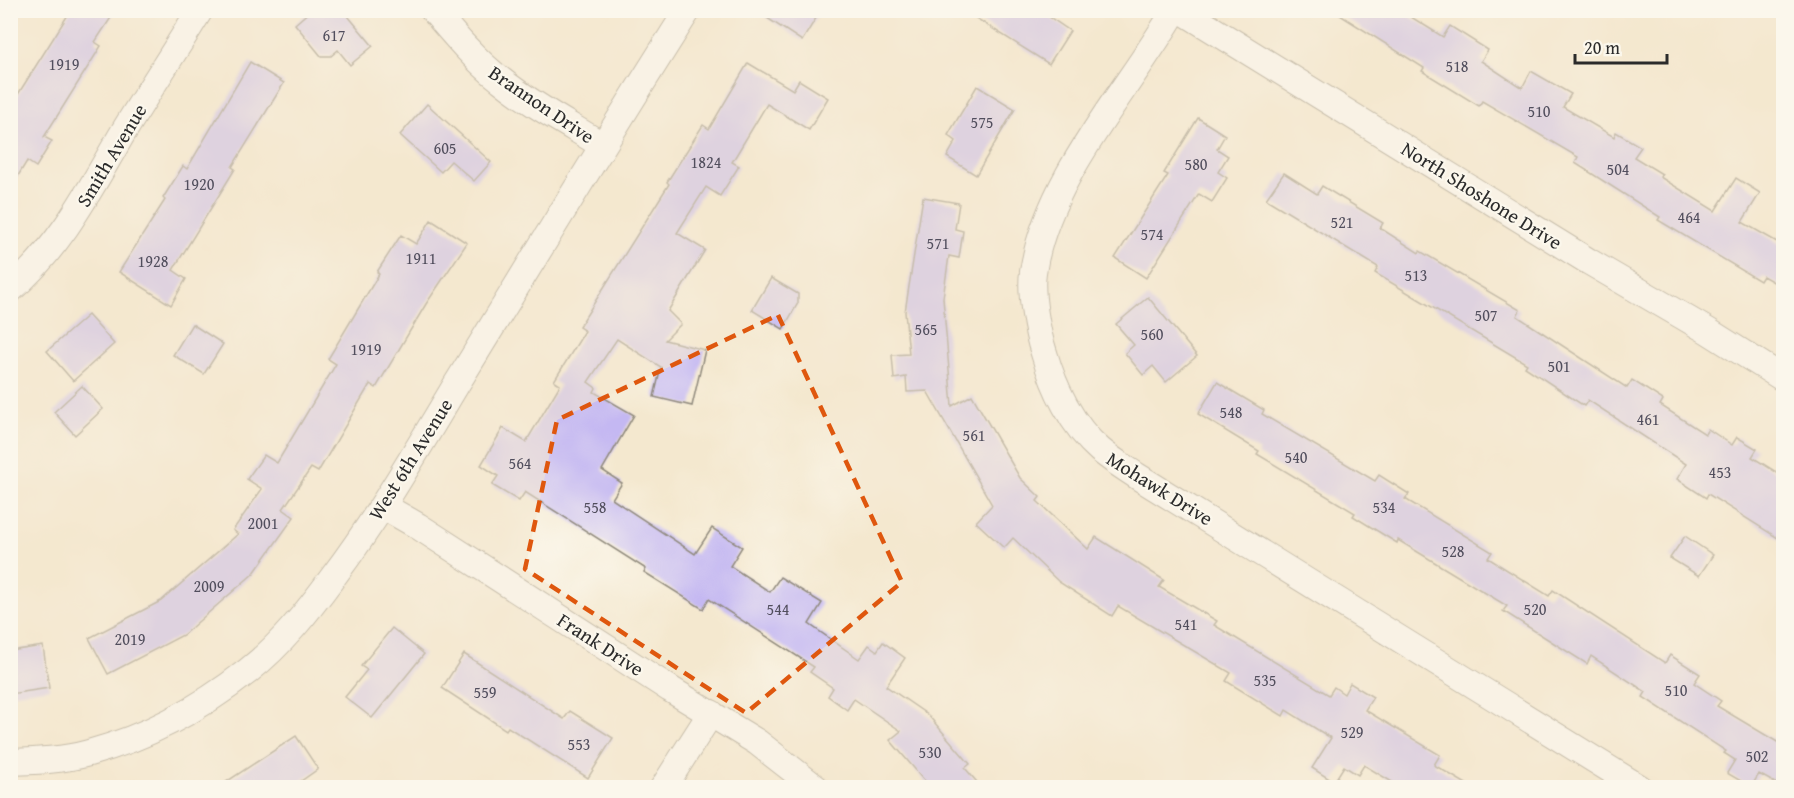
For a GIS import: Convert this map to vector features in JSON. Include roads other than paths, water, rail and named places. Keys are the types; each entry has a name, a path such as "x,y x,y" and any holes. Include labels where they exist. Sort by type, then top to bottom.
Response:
{"street":[{"name":"Smith Avenue","path":"10,290 46,255 80,206 200,10"},
{"name":"Brannon Drive","path":"433,10 471,54 499,79 536,105 602,145"},
{"name":"West 6th Avenue","path":"10,762 44,760 88,753 162,726 209,701 250,669 303,618 383,506 602,145 688,10"},
{"name":"Mohawk Drive","path":"1175,10 1059,192 1044,227 1033,275 1037,330 1050,376 1071,416 1099,449 1137,476 1640,788"},
{"name":"North Shoshone Drive","path":"1181,10 1784,379"},
{"name":"Frank Drive","path":"383,506 757,742 816,788"},
{"path":"663,788 711,714"}]}
